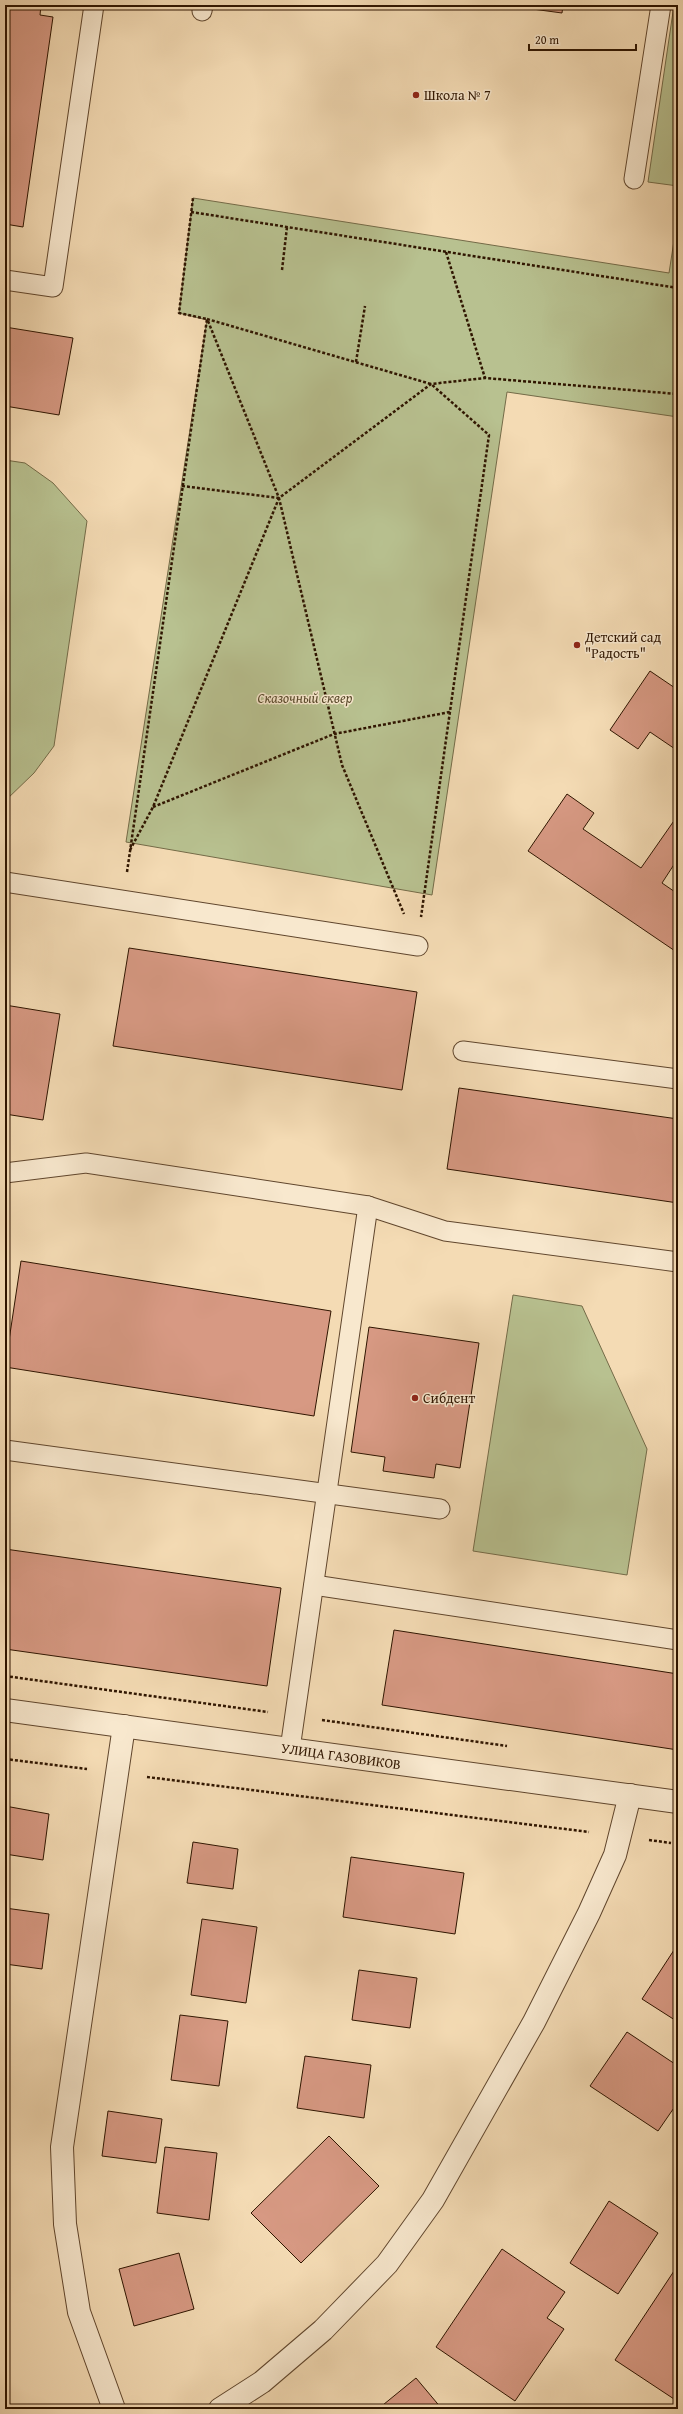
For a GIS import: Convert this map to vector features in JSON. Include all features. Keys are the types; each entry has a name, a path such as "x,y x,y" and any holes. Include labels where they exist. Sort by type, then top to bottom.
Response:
{"street":[{"name":"УЛИЦА ГАЗОВИКОВ","path":"5,1710 678,1802"},
{"path":"114,2409 79,2312 65,2224 62,2147 124,1726"},
{"path":"220,2409 262,2382 323,2330 387,2264 428,2207 534,2022 589,1913 615,1855 630,1795"}],"lane":[{"path":"5,280 53,287 94,5"},
{"path":"634,179 661,5"},
{"path":"5,882 418,946"},
{"path":"463,1051 678,1080"},
{"path":"5,1173 86,1163 368,1206 446,1231 678,1262"},
{"path":"290,1749 368,1206"},
{"path":"5,1450 440,1509"},
{"path":"314,1585 678,1640"}],"path":[{"path":"193,198 179,313 207,319 430,384 485,378 678,394"},
{"path":"191,212 678,288"},
{"path":"282,270 287,227"},
{"path":"446,252 485,378"},
{"path":"356,362 364,306"},
{"path":"123,900 207,319"},
{"path":"207,319 280,498 342,765 418,946"},
{"path":"130,850 153,807 280,498 430,384"},
{"path":"418,946 489,435 430,384"},
{"path":"182,486 280,498"},
{"path":"153,807 334,734 450,712"},
{"path":"5,1676 514,1747"},
{"path":"5,1759 671,1843"}],"green space":[{"path":"674,5 678,5 678,186 648,182"},
{"name":"Сказочный сквер","path":"193,198 669,273 678,215 678,417 507,392 432,895 126,842 207,320 179,313"},
{"path":"5,460 25,463 53,483 87,521 54,746 34,773 5,801"},
{"path":"513,1295 582,1306 647,1449 627,1575 473,1551"}],"building":[{"path":"5,5 41,5 40,15 53,17 23,227 5,224"},
{"path":"503,5 563,5 562,13"},
{"path":"5,327 73,338 59,415 5,406"},
{"path":"650,671 678,690 678,751 650,732 638,749 610,730"},
{"path":"567,794 594,813 583,829 641,868 678,815 678,866 675,863 662,883 678,894 678,953 528,851"},
{"path":"129,948 417,992 402,1090 113,1046"},
{"path":"5,1005 60,1014 43,1120 5,1114"},
{"path":"459,1088 678,1119 678,1203 447,1169"},
{"path":"21,1261 331,1311 314,1416 5,1367"},
{"name":"Сибдент","path":"369,1327 479,1343 460,1468 436,1464 434,1478 383,1471 385,1457 351,1452"},
{"path":"5,1549 281,1588 267,1686 5,1649"},
{"path":"678,1551 678,1581 674,1580"},
{"path":"394,1630 678,1674 678,1750 382,1705"},
{"path":"5,1806 49,1814 43,1860 5,1854"},
{"path":"193,1842 238,1849 233,1889 187,1883"},
{"path":"351,1857 464,1873 455,1934 343,1917"},
{"path":"5,1908 49,1914 42,1969 5,1964"},
{"path":"202,1919 257,1927 246,2003 191,1995"},
{"path":"676,1947 678,1948 678,2022 642,1999"},
{"path":"359,1970 417,1978 410,2028 352,2020"},
{"path":"180,2015 228,2021 219,2086 171,2080"},
{"path":"627,2032 678,2066 678,2102 658,2131 590,2086"},
{"path":"305,2056 371,2065 364,2118 297,2108"},
{"path":"108,2111 162,2119 156,2163 102,2156"},
{"path":"329,2136 379,2186 301,2263 251,2213"},
{"path":"165,2147 217,2153 209,2220 157,2213"},
{"path":"609,2201 658,2233 618,2294 570,2263"},
{"path":"502,2249 565,2292 547,2318 564,2329 515,2401 436,2347"},
{"path":"179,2253 194,2309 134,2326 119,2269"},
{"path":"678,2265 678,2393 674,2399 615,2360"},
{"path":"416,2378 442,2409 378,2409"}],"place":[{"name":"Школа № 7","path":"416,95"},
{"name":"Детский сад \"Радость\"","path":"577,645"},
{"name":"Сибдент","path":"415,1398"}]}
